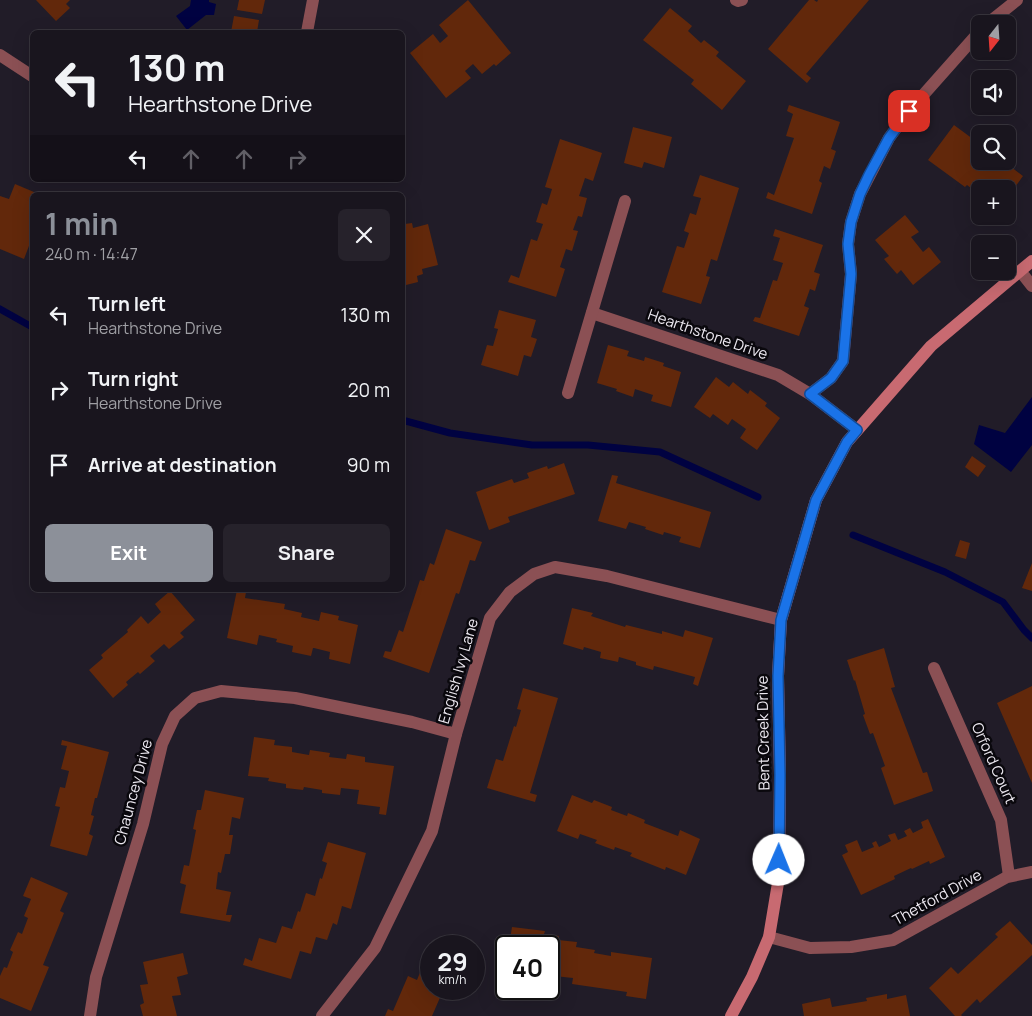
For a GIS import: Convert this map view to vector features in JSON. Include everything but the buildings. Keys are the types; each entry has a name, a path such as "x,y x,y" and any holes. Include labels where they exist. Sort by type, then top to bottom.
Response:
{"street":[{"path":"307,30 313,0"},
{"path":"736,0 742,0"},
{"path":"998,15 1017,0"},
{"path":"810,394 831,378 843,361 851,274 848,244 851,222 860,194 889,138 909,111 971,41"},
{"path":"0,55 30,75"},
{"path":"568,393 626,201"},
{"name":"Bent Creek Drive","path":"732,1016 752,978 769,937 779,877 780,775 778,676 781,620 816,500 847,442 932,346 1032,262"},
{"path":"1021,272 1032,286"},
{"name":"Hearthstone Drive","path":"592,313 778,375 810,394 857,430"},
{"name":"English Ivy Lane","path":"322,1016 375,948 432,831 456,734 490,618 510,592 534,574 554,567 607,576 781,620"},
{"name":"Orford Court","path":"934,668 1001,820 1009,876"},
{"name":"Chauncey Drive","path":"90,1016 96,977 144,824 162,744 175,716 195,698 221,691 295,698 412,722 456,734"},
{"name":"Thetford Drive","path":"769,937 810,948 851,947 893,940 1009,876 1032,872"}],"shaded area":[{"path":"191,0 209,0 209,2 216,4 214,15 206,15 187,30 176,16 190,6"},
{"path":"1032,397 1032,445 1011,472 974,444 979,425 1005,433"}],"waterway":[{"path":"0,309 30,326"},
{"path":"405,421 450,433 532,445 588,445 660,452 758,497"},
{"path":"853,535 945,572 1003,602 1032,638"}],"route":[{"path":"779,860 778,676 781,620 816,500 847,442 857,430 810,394 831,378 843,361 851,274 848,244 851,222 860,194 869,175 889,138 909,111"}]}
